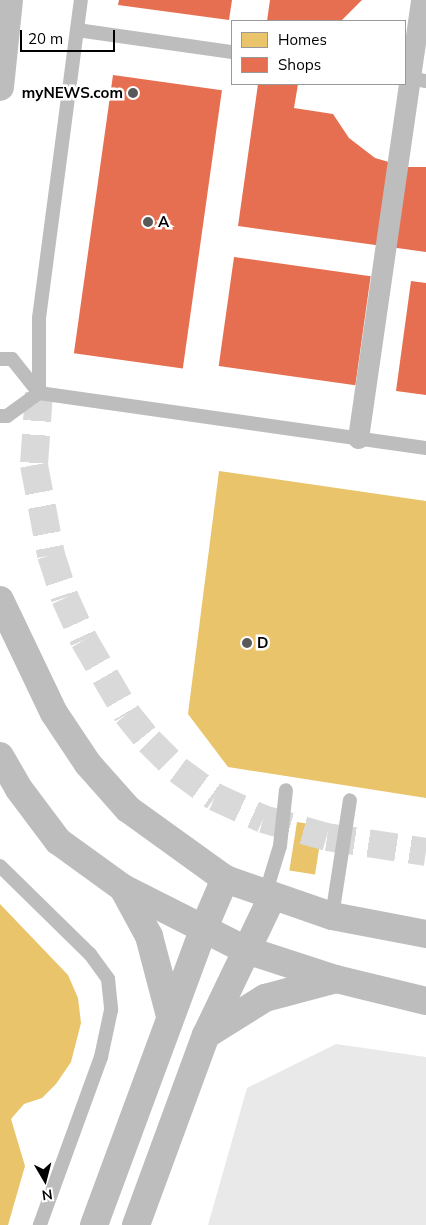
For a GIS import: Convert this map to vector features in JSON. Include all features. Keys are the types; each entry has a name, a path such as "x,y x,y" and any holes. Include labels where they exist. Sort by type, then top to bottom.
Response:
{"street":[{"path":"0,87 9,0"},
{"path":"358,438 414,79 421,0"},
{"path":"0,600 54,713 88,764 128,809 225,879 269,896 332,916 426,934"},
{"path":"0,756 19,789 58,841 123,888 202,930 246,950 336,979 426,1001"},
{"path":"94,1225 202,930 225,879"},
{"path":"123,888 149,936 170,1016"},
{"path":"136,1225 206,1035 269,896"},
{"path":"206,1035 265,998 336,979"}],"lane":[{"path":"39,394 38,318 81,0"},
{"path":"77,30 231,52"},
{"path":"0,359 12,359 39,394"},
{"path":"0,416 7,416 39,394 426,448"},
{"path":"269,896 280,846 286,790"},
{"path":"332,916 350,800"},
{"path":"0,866 90,954 108,978 111,1010 101,1057 40,1225"}],"shaded area":[{"path":"336,1044 426,1057 426,1225 208,1225 247,1088"}],"building: Homes":[{"path":"219,471 426,501 426,798 228,767 188,714"},
{"path":"297,822 323,826 315,874 289,870"},
{"path":"0,904 68,975 78,998 81,1023 71,1062 56,1084 42,1098 24,1104 11,1119 25,1166 8,1225 0,1225"}],"building: Shops":[{"path":"119,0 232,0 229,20 118,5"},
{"path":"270,0 362,0 342,20 267,20"},
{"name":"A","path":"113,75 222,90 183,369 74,353"},
{"path":"258,85 298,85 294,108 333,114 349,138 375,158 406,167 426,167 426,252 238,226"},
{"path":"234,257 371,276 355,385 219,366"},
{"path":"411,281 426,283 426,395 396,391"}],"tunnel":[{"path":"39,393 34,465 51,555 65,598 84,640 127,714 149,741 178,770 215,797 263,819 327,837 426,852"}],"place":[{"name":"myNEWS.com","path":"133,93"},
{"name":"A","path":"148,222"},
{"name":"D","path":"247,643"}]}
